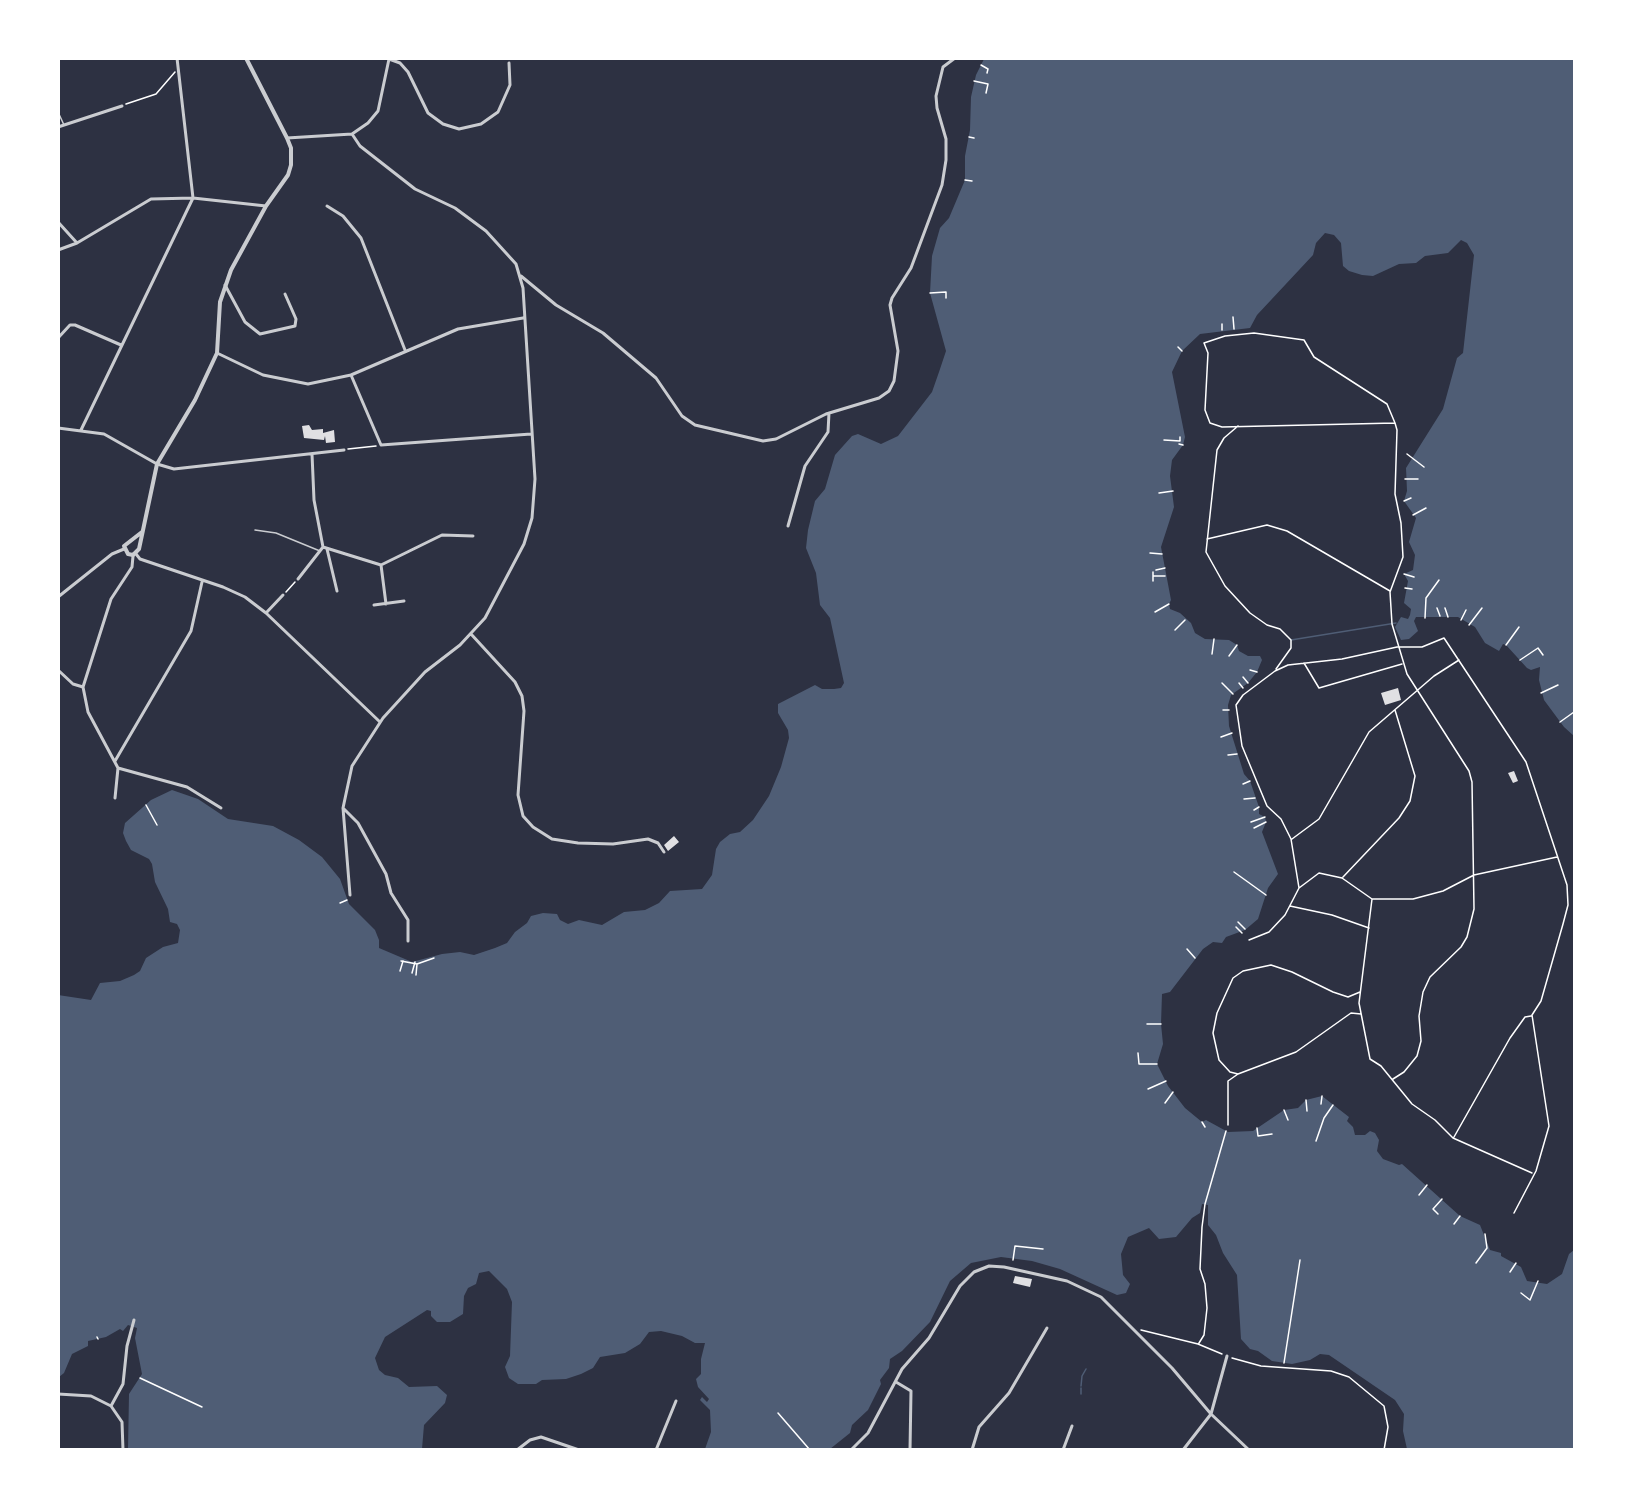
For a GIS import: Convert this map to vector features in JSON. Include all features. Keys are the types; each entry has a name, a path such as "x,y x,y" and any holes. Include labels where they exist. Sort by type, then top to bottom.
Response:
{"street":[{"path":"81,430 193,198 177,58"},
{"path":"115,798 118,768 88,712 82,687 111,599 132,567 157,464 195,400 218,353 220,302 225,285 266,207 288,175 291,165 291,148 246,58"},
{"path":"352,134 360,146 416,189 472,219 512,259 521,276 556,305 603,333 656,378 682,417 695,425 763,441 776,439 829,413 879,398 889,391 894,381 898,341 890,305 911,268 942,185 946,160 946,139 936,108 936,96 943,68 955,58"},
{"path":"286,138 352,134 368,123 378,111 389,59 400,63 408,72 428,113 443,124 459,129 482,124 498,112 510,85 509,63"},
{"path":"58,127 122,106"},
{"path":"58,250 77,243 143,202 158,198 193,198 266,207"},
{"path":"327,206 343,216 361,238 405,350"},
{"path":"58,222 77,243"},
{"path":"350,895 343,808 352,766 380,722 425,672 471,634 497,597 524,544 532,518 534,478 521,276"},
{"path":"225,285 245,322 260,334 295,326 296,319 285,294"},
{"path":"218,353 263,375 292,383 308,384 351,375 458,329 523,318"},
{"path":"58,338 70,325 75,325 121,345"},
{"path":"351,375 381,445 531,434"},
{"path":"788,526 805,466 828,432 829,413"},
{"path":"58,428 105,434 157,464 174,470 345,450"},
{"path":"312,454 314,500 323,549 337,591"},
{"path":"58,597 112,554 124,549 129,541 142,532"},
{"path":"323,549 381,565 442,535 472,536"},
{"path":"124,549 140,559 202,582 223,587 245,597 266,613 380,722"},
{"path":"298,579 323,549"},
{"path":"381,565 386,604"},
{"path":"115,761 191,631 202,582"},
{"path":"266,613 284,595"},
{"path":"374,605 404,601"},
{"path":"471,634 515,682 522,696 524,711 518,795 523,816 533,827 552,838 578,843 612,844 648,839 658,843 663,852"},
{"path":"58,670 73,684 82,687"},
{"path":"118,768 187,787 221,808"},
{"path":"343,808 358,823 386,874 391,893 408,920 408,941"},
{"path":"851,1449 868,1433 902,1369 936,1329 960,1286 974,1272 989,1266 1004,1267 1067,1281 1111,1304 1211,1414 1249,1449"},
{"path":"111,1406 125,1376 127,1346 134,1320"},
{"path":"972,1449 979,1427 1009,1393 1047,1328"},
{"path":"1183,1449 1211,1414 1227,1356"},
{"path":"896,1382 911,1391 910,1449"},
{"path":"58,1394 91,1396 111,1406 122,1422 123,1449"},
{"path":"656,1449 676,1401"},
{"path":"1063,1449 1072,1426"},
{"path":"518,1449 531,1440 542,1437 579,1449"}],"lane":[{"path":"58,112 64,124"},
{"path":"255,530 276,533 323,549"}],"path":[{"path":"981,65 988,69 987,73"},
{"path":"122,106 156,94 178,66"},
{"path":"974,81 988,84 986,93"},
{"path":"969,137 974,138"},
{"path":"965,180 972,181"},
{"path":"930,293 946,292 946,298"},
{"path":"1233,317 1234,329"},
{"path":"1222,324 1222,330"},
{"path":"1393,1079 1404,1072 1417,1056 1421,1041 1419,1016 1423,992 1430,977 1461,947 1467,937 1474,909 1472,782 1469,771 1402,664 1389,604 1390,592 1403,557 1401,523 1395,494 1397,430 1395,423 1387,404 1314,357 1304,340 1254,333 1225,336 1204,343 1208,353 1205,410 1210,423 1222,427 1239,425 1275,427 1384,421 1395,423"},
{"path":"1178,347 1182,351"},
{"path":"1239,425 1224,438 1217,450 1206,552 1225,586 1250,613 1268,625 1280,629 1291,640 1291,648 1275,671 1243,695 1235,710 1242,746 1267,806 1281,819 1291,839 1299,888"},
{"path":"1164,440 1180,439 1179,445 1183,445"},
{"path":"345,450 381,445"},
{"path":"1407,454 1424,467"},
{"path":"1405,479 1418,479"},
{"path":"1159,493 1173,491"},
{"path":"1404,501 1411,498"},
{"path":"1413,515 1426,508"},
{"path":"1207,539 1267,525 1287,531 1390,592"},
{"path":"1150,553 1162,554"},
{"path":"1153,581 1154,571 1165,568"},
{"path":"1404,574 1414,577"},
{"path":"1153,576 1165,576"},
{"path":"284,595 298,579"},
{"path":"1425,618 1426,598 1439,580"},
{"path":"1405,588 1412,589"},
{"path":"1155,612 1168,604"},
{"path":"1437,608 1440,616"},
{"path":"1445,608 1448,617"},
{"path":"1469,625 1482,608"},
{"path":"1461,620 1466,610"},
{"path":"1174,630 1185,620"},
{"path":"1506,645 1519,627"},
{"path":"1275,671 1303,663 1342,659 1397,647 1422,647 1444,638 1526,762 1567,885 1568,905 1541,1002 1532,1015 1525,1017 1510,1038 1453,1138"},
{"path":"1212,654 1214,639"},
{"path":"1229,656 1237,645"},
{"path":"1520,660 1538,648 1543,656"},
{"path":"1291,839 1319,819 1369,732 1434,676 1459,660"},
{"path":"1303,663 1319,688 1402,664"},
{"path":"1250,670 1257,672"},
{"path":"1243,677 1248,683"},
{"path":"1222,683 1233,694"},
{"path":"1239,683 1243,688"},
{"path":"1541,693 1558,685"},
{"path":"1342,878 1382,837 1410,801 1415,776 1395,709"},
{"path":"1223,710 1229,710"},
{"path":"1560,722 1575,712"},
{"path":"1221,737 1232,733"},
{"path":"1228,755 1237,754"},
{"path":"1243,784 1250,781"},
{"path":"1244,799 1255,798"},
{"path":"146,805 157,825"},
{"path":"1254,810 1260,807"},
{"path":"1251,822 1265,817"},
{"path":"1254,828 1266,822"},
{"path":"1249,940 1269,932 1285,915 1299,888 1319,873 1342,878 1372,899 1413,899 1443,891 1474,874 1558,857"},
{"path":"1234,872 1266,895"},
{"path":"1372,899 1360,992 1361,1014 1370,1059 1382,1066 1412,1104 1435,1120 1453,1138 1532,1173"},
{"path":"340,903 347,900"},
{"path":"1289,906 1332,915 1369,928"},
{"path":"1238,922 1245,929"},
{"path":"1236,927 1242,933"},
{"path":"1187,949 1195,958"},
{"path":"400,971 402,961 416,963 434,958"},
{"path":"412,973 416,963"},
{"path":"416,963 416,975"},
{"path":"1238,1074 1230,1072 1219,1060 1213,1033 1217,1013 1233,978 1242,971 1271,965 1348,997 1360,992"},
{"path":"1228,1125 1228,1081 1238,1074 1296,1052 1351,1013 1361,1014"},
{"path":"1514,1213 1545,1147 1549,1126 1532,1015"},
{"path":"1147,1024 1161,1024"},
{"path":"1138,1053 1139,1064 1157,1064"},
{"path":"1148,1089 1166,1081"},
{"path":"1165,1103 1173,1092"},
{"path":"1321,1104 1322,1096"},
{"path":"1306,1100 1307,1111"},
{"path":"1316,1141 1324,1118 1333,1105"},
{"path":"1284,1110 1288,1120"},
{"path":"1202,1122 1205,1127"},
{"path":"1257,1128 1258,1136 1272,1134"},
{"path":"1198,1344 1204,1335 1207,1308 1200,1261 1205,1204 1226,1131"},
{"path":"1419,1195 1427,1185"},
{"path":"1438,1214 1433,1209 1442,1199"},
{"path":"1454,1224 1460,1216"},
{"path":"1476,1263 1487,1248 1485,1234"},
{"path":"1013,1260 1015,1246 1043,1249"},
{"path":"1284,1363 1300,1260"},
{"path":"1510,1272 1516,1263"},
{"path":"1521,1293 1530,1300 1538,1281"},
{"path":"1131,1327 1198,1344 1227,1356 1262,1366 1311,1368 1349,1377 1374,1396 1385,1408 1388,1427 1384,1449"},
{"path":"141,1378 202,1407"},
{"path":"777,1413 810,1449"}],"water":[{"path":"984,59 1574,59 1574,736 1564,727 1544,700 1539,680 1540,667 1531,670 1527,668 1506,645 1503,644 1499,651 1485,643 1475,627 1458,617 1416,617 1414,621 1418,631 1409,639 1401,640 1395,627 1401,617 1408,619 1410,615 1411,609 1404,603 1408,581 1404,574 1413,570 1415,555 1409,542 1416,518 1404,501 1407,491 1406,468 1443,409 1457,358 1463,353 1474,255 1467,243 1461,240 1448,253 1425,256 1416,263 1399,264 1373,276 1362,275 1349,271 1343,266 1341,243 1334,235 1325,233 1316,243 1313,255 1257,315 1250,328 1200,334 1182,351 1172,372 1185,437 1183,445 1172,460 1170,476 1174,507 1161,547 1171,600 1170,609 1180,613 1191,623 1195,633 1205,639 1229,640 1237,645 1239,651 1248,656 1260,656 1262,660 1257,672 1248,683 1231,695 1228,705 1229,726 1244,774 1250,781 1259,807 1259,814 1265,817 1266,822 1262,832 1278,874 1268,888 1258,919 1245,930 1226,937 1222,943 1213,942 1203,949 1170,992 1162,994 1163,1044 1157,1064 1168,1086 1185,1108 1202,1122 1206,1120 1228,1132 1253,1131 1284,1110 1298,1108 1306,1100 1322,1096 1349,1117 1347,1121 1353,1127 1355,1135 1365,1135 1370,1131 1375,1133 1379,1140 1377,1151 1383,1159 1402,1164 1460,1216 1480,1225 1490,1250 1501,1253 1501,1256 1521,1267 1527,1281 1547,1284 1562,1274 1569,1254 1574,1250 1574,1449 1407,1449 1403,1431 1404,1414 1395,1400 1329,1355 1320,1354 1310,1360 1292,1364 1272,1361 1258,1351 1250,1349 1241,1339 1237,1275 1223,1253 1216,1235 1208,1225 1208,1205 1202,1204 1200,1213 1192,1218 1176,1237 1159,1239 1149,1228 1128,1237 1121,1254 1123,1275 1130,1284 1126,1293 1117,1295 1060,1269 1032,1261 1001,1257 971,1263 950,1281 930,1322 902,1351 890,1359 889,1368 880,1380 881,1384 868,1410 852,1425 850,1433 830,1449 705,1449 711,1432 710,1410 700,1400 702,1397 707,1402 709,1399 698,1387 696,1379 701,1374 701,1359 705,1343 695,1343 682,1336 661,1331 649,1332 640,1344 625,1353 600,1357 593,1368 581,1374 566,1379 542,1380 536,1384 518,1384 509,1378 505,1367 510,1356 512,1302 507,1289 489,1271 479,1273 476,1284 468,1288 464,1296 463,1314 450,1322 437,1322 431,1316 431,1311 427,1310 385,1337 375,1358 379,1370 385,1375 398,1378 409,1387 437,1386 447,1395 445,1403 424,1425 422,1449 128,1449 129,1394 142,1374 135,1338 137,1328 128,1325 123,1331 120,1329 106,1337 88,1341 88,1346 72,1354 64,1373 59,1377 58,995 91,1000 100,983 120,981 134,975 140,971 146,958 163,947 178,943 180,930 177,924 170,922 168,909 155,882 149,859 131,850 126,841 123,833 125,823 151,800 172,790 198,799 228,819 273,826 299,840 322,857 340,879 349,904 375,930 379,948 412,962 442,954 460,952 474,955 495,948 507,943 531,916 543,913 557,914 560,920 568,924 579,920 602,925 624,912 645,910 659,903 670,891 702,889 712,875 716,849 720,842 730,834 740,832 753,820 769,796 781,767 789,738 788,730 778,713 778,704 815,685 822,689 834,689 841,688 844,683 830,618 820,605 816,573 806,548 808,530 815,501 825,489 835,455 852,436 858,434 881,444 898,436 932,392 946,351 930,293 932,256 940,228 949,218 965,180 971,97 976,75"}],"building":[{"path":"309,425 312,430 323,429 323,433 334,430 335,442 326,443 325,436 324,440 304,438 302,426"},
{"path":"1398,688 1401,700 1385,705 1381,693"},
{"path":"1514,771 1518,781 1513,783 1508,773"},
{"path":"674,836 679,842 668,851 664,845"},
{"path":"1015,1276 1032,1279 1030,1287 1013,1283"}],"waterway":[{"path":"1291,640 1396,623"},
{"path":"1081,1386 1082,1376 1086,1369"},
{"path":"1081,1388 1081,1394"}]}
